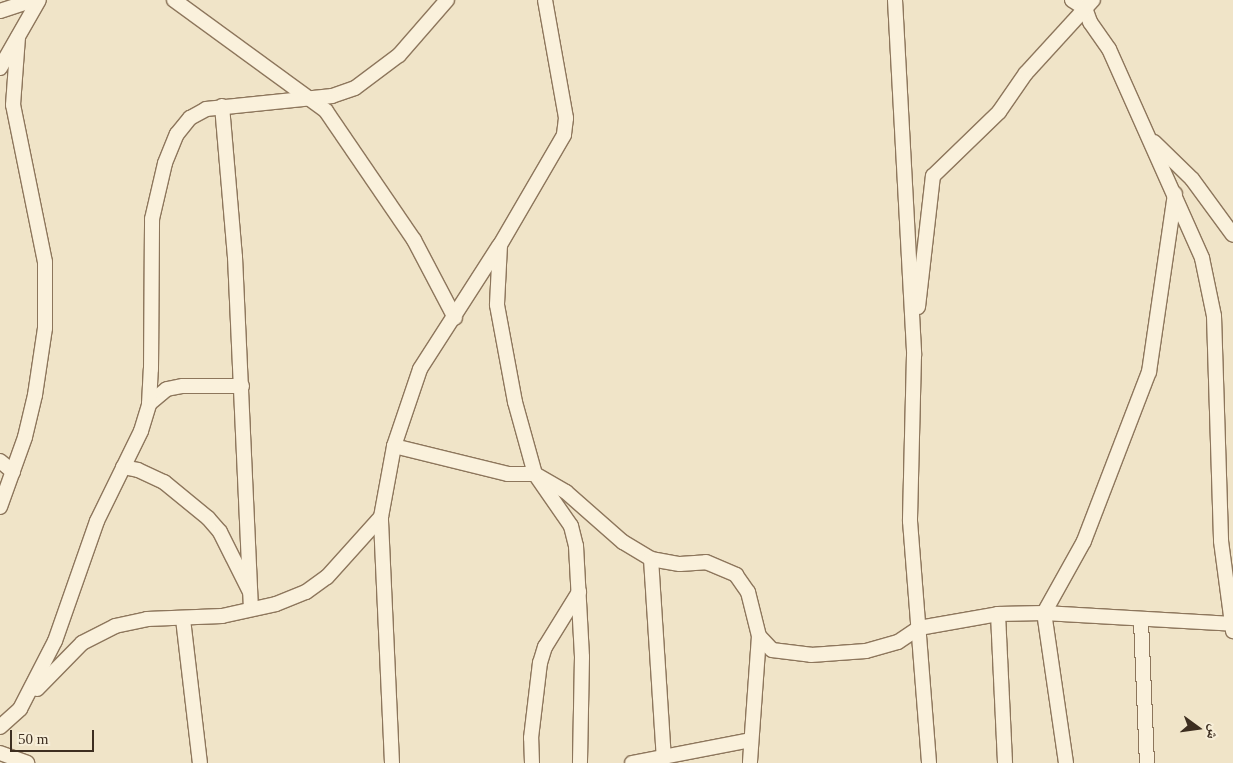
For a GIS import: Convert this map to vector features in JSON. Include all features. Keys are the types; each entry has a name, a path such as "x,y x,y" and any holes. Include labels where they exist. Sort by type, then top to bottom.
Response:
{"street":[{"path":"0,11 33,0"},
{"path":"0,68 39,0"},
{"path":"174,0 259,65 310,98 338,126 414,240 455,318"},
{"path":"20,709 55,641 97,521 141,430 148,404 152,219 159,186 178,134 190,118 222,106 332,96 355,88 378,74 436,17 447,0"},
{"path":"392,763 381,516 394,446 420,370 500,245 564,135 566,118 544,0"},
{"path":"895,0 914,355 910,521 929,763"},
{"path":"1072,0 1089,4"},
{"path":"914,355 933,176 999,112 1026,73 1089,4"},
{"path":"758,636 772,650 811,655 866,651 898,642 919,628 998,614 1044,613 1233,627 1220,522 1214,316 1202,258 1175,192 1145,133 1109,49 1090,22 1089,4"},
{"path":"0,506 13,472 35,395 43,348 46,288 45,262 13,105 18,37"},
{"path":"222,106 235,257 257,606"},
{"path":"1145,133 1192,179 1233,235"},
{"path":"1066,763 1044,613 1084,541 1149,372 1175,192"},
{"path":"500,245 497,305 503,349 535,474 571,526 579,592 580,763"},
{"path":"148,404 167,389 184,386 242,386"},
{"path":"394,446 508,474 535,474 566,492 623,542 651,559 680,564 706,562 736,575 748,592 758,636 750,763"},
{"path":"0,461 13,472"},
{"path":"123,467 138,470 164,482 208,518 220,532 257,606"},
{"path":"0,728 82,643 115,626 147,619 222,616 306,592 327,577 381,516"},
{"path":"651,559 664,758"},
{"path":"532,763 531,738 540,663 546,647 579,592"},
{"path":"998,614 1005,763"},
{"path":"183,619 200,763"},
{"path":"1141,621 1147,763"},
{"path":"632,763 750,740"},
{"path":"0,753 27,763"}]}
